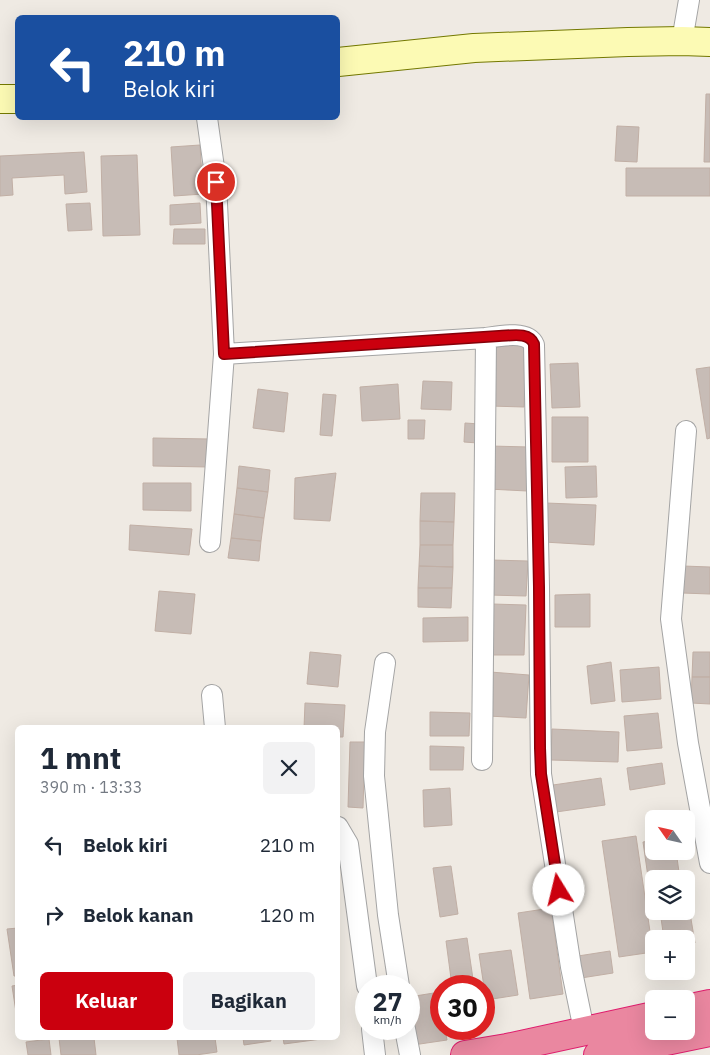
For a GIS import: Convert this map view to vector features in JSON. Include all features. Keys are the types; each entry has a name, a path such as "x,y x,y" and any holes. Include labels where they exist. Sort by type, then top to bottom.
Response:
{"highway":[{"path":"695,1007 710,1004"},
{"path":"465,1055 507,1048 645,1018"},
{"path":"598,1055 710,1032"}],"street":[{"path":"682,41 689,0"},
{"path":"340,62 474,48 682,41 710,42"},
{"path":"0,100 15,99"},
{"path":"207,120 216,182 224,354 210,542"},
{"path":"224,354 525,335 532,340 534,344 539,577 541,774 584,1030"},
{"path":"482,760 486,338"},
{"path":"686,431 671,619 688,743 710,863"},
{"path":"385,663 375,732 374,776 388,915 397,975"},
{"path":"212,695 215,725"},
{"path":"340,830 348,844 366,975"},
{"path":"373,1040 375,1055"},
{"path":"408,1040 410,1055"}],"building":[{"path":"706,94 710,94 710,162 704,162"},
{"path":"617,126 639,127 637,162 615,161"},
{"path":"200,145 203,194 174,196 171,147"},
{"path":"84,152 87,192 65,194 64,175 12,178 13,195 0,196 0,156"},
{"path":"137,155 140,235 103,236 101,156"},
{"path":"626,168 710,168 710,196 626,196"},
{"path":"90,203 92,230 68,231 66,204"},
{"path":"200,203 201,223 170,225 170,205"},
{"path":"174,229 205,229 205,244 173,244"},
{"path":"492,341 526,341 524,407 490,406"},
{"path":"578,363 580,407 552,408 550,364"},
{"path":"710,367 710,438 707,439 696,369"},
{"path":"423,381 452,382 451,410 421,409"},
{"path":"398,384 400,419 362,421 360,387"},
{"path":"258,389 288,393 284,432 253,428"},
{"path":"323,394 336,395 332,436 320,435"},
{"path":"552,417 588,417 588,462 552,462"},
{"path":"408,420 425,420 424,439 408,439"},
{"path":"465,423 480,424 478,443 464,442"},
{"path":"153,438 210,439 209,467 153,466"},
{"path":"490,446 529,447 527,491 488,489"},
{"path":"239,466 270,470 268,492 237,488"},
{"path":"596,466 597,497 566,498 565,467"},
{"path":"336,473 330,521 294,519 295,478"},
{"path":"143,483 191,483 191,511 143,510"},
{"path":"237,488 268,492 264,518 234,514"},
{"path":"421,493 455,493 454,522 420,521"},
{"path":"546,503 596,505 594,545 544,542"},
{"path":"234,514 264,518 261,541 231,538"},
{"path":"420,521 454,522 453,545 420,545"},
{"path":"130,525 192,529 189,555 129,550"},
{"path":"231,538 261,541 259,561 228,558"},
{"path":"420,545 453,545 453,567 419,566"},
{"path":"491,560 528,561 526,596 489,595"},
{"path":"419,566 453,567 452,588 418,588"},
{"path":"683,566 710,567 710,594 682,593"},
{"path":"418,588 452,588 451,608 418,607"},
{"path":"159,591 195,594 191,634 155,631"},
{"path":"590,594 590,627 555,627 555,595"},
{"path":"492,604 526,605 524,655 490,655"},
{"path":"468,617 468,641 423,642 423,618"},
{"path":"310,652 341,655 338,687 307,684"},
{"path":"693,652 710,652 710,677 692,677"},
{"path":"611,662 615,701 591,704 587,666"},
{"path":"659,667 661,699 622,702 620,670"},
{"path":"490,672 529,675 526,718 488,716"},
{"path":"692,677 710,677 710,704 691,703"},
{"path":"305,703 345,705 343,737 340,737 340,725 304,725"},
{"path":"430,712 470,713 469,736 430,736"},
{"path":"658,713 662,748 627,751 624,716"},
{"path":"552,729 619,732 618,762 551,760"},
{"path":"350,742 365,742 363,808 348,807"},
{"path":"430,746 464,747 463,770 430,770"},
{"path":"662,763 665,784 630,790 627,768"},
{"path":"601,778 605,805 556,812 553,785"},
{"path":"450,788 452,825 424,827 423,790"},
{"path":"636,836 645,897 645,920 648,920 650,930 645,930 645,953 619,957 602,841"},
{"path":"646,860 677,860 679,870 647,870"},
{"path":"451,866 458,914 440,917 433,868"},
{"path":"551,908 563,994 530,999 518,913"},
{"path":"661,920 691,920 693,930 663,930"},
{"path":"15,928 15,976 14,976 7,929"},
{"path":"467,938 472,975 451,975 446,941"},
{"path":"511,950 518,995 495,999 495,975 482,975 479,954"},
{"path":"610,951 613,973 581,978 578,956"},
{"path":"12,986 15,986 15,1006"},
{"path":"430,994 430,1040 447,1040 413,1045 412,1040 420,1040 420,995"},
{"path":"49,1040 51,1055 28,1055 26,1042"},
{"path":"59,1040 94,1040 96,1055 61,1055"},
{"path":"177,1040 215,1040 217,1052 179,1055"},
{"path":"243,1040 271,1041 244,1045"},
{"path":"283,1040 314,1040 284,1044"}],"route":[{"path":"216,182 224,354 525,335 534,344 541,774 559,890"}]}
